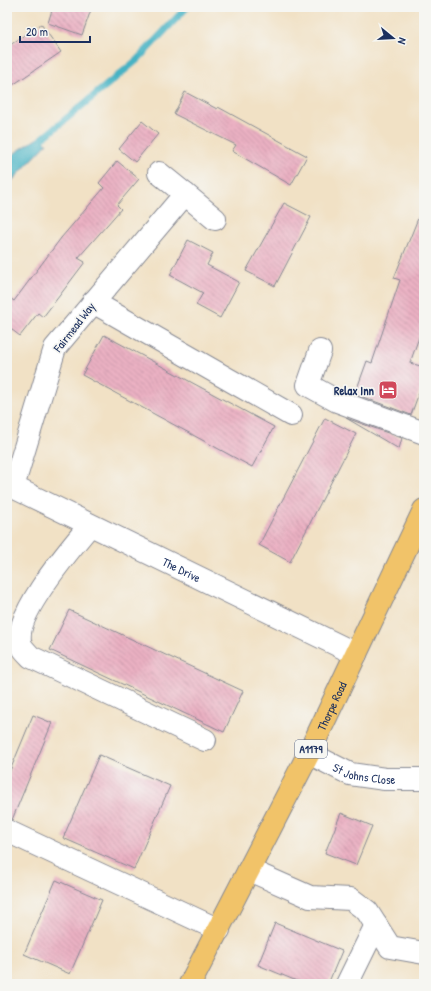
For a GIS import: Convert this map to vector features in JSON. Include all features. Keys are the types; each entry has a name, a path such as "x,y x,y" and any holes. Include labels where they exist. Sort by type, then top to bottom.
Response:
{"main road":[{"name":"Thorpe Road","path":"190,984 309,753 424,510"}],"street":[{"path":"159,173 215,219"},
{"name":"Fairmead Way","path":"10,488 54,348 185,194"},
{"path":"93,302 291,415"},
{"path":"320,351 308,385 337,401 424,433"},
{"name":"The Drive","path":"10,488 90,524 356,654"},
{"path":"90,524 54,569 22,622 21,645 30,657 205,740"},
{"name":"St Johns Close","path":"309,753 350,774 385,779 424,779"},
{"path":"7,831 218,930"},
{"path":"249,870 310,897 351,899 368,911 390,947 424,953"},
{"path":"347,984 376,924"}],"water":[{"path":"41,136 47,144 7,186 7,158"}],"building":[{"path":"53,7 92,7 82,35 48,23"},
{"path":"41,24 61,52 7,89 7,47"},
{"path":"185,92 217,109 218,107 307,156 291,185 232,151 236,145 174,114"},
{"path":"142,121 158,134 135,162 119,149"},
{"path":"117,161 139,179 117,205 121,209 78,258 85,262 60,295 43,317 38,313 20,336 7,326 7,296 14,301 61,238 104,188 99,183"},
{"path":"284,203 311,217 275,286 246,271"},
{"path":"423,206 424,323 410,363 424,367 424,379 411,415 355,394 367,361 372,363 400,280 394,278"},
{"path":"188,240 213,253 207,265 239,282 220,318 196,305 203,293 170,275"},
{"path":"104,335 274,427 252,467 82,375"},
{"path":"325,418 356,434 290,562 259,545"},
{"path":"346,418 402,438 399,449"},
{"path":"69,610 243,691 224,732 50,650"},
{"path":"33,715 52,723 12,820 7,819 7,778"},
{"path":"99,755 170,786 134,869 63,838"},
{"path":"341,813 372,826 356,865 325,853"},
{"path":"56,880 102,900 70,974 24,954"},
{"path":"275,923 342,951 328,984 304,984 258,965"}],"waterway":[{"path":"43,138 137,60 187,7"}],"place":[{"name":"Relax Inn","path":"388,390"}]}
